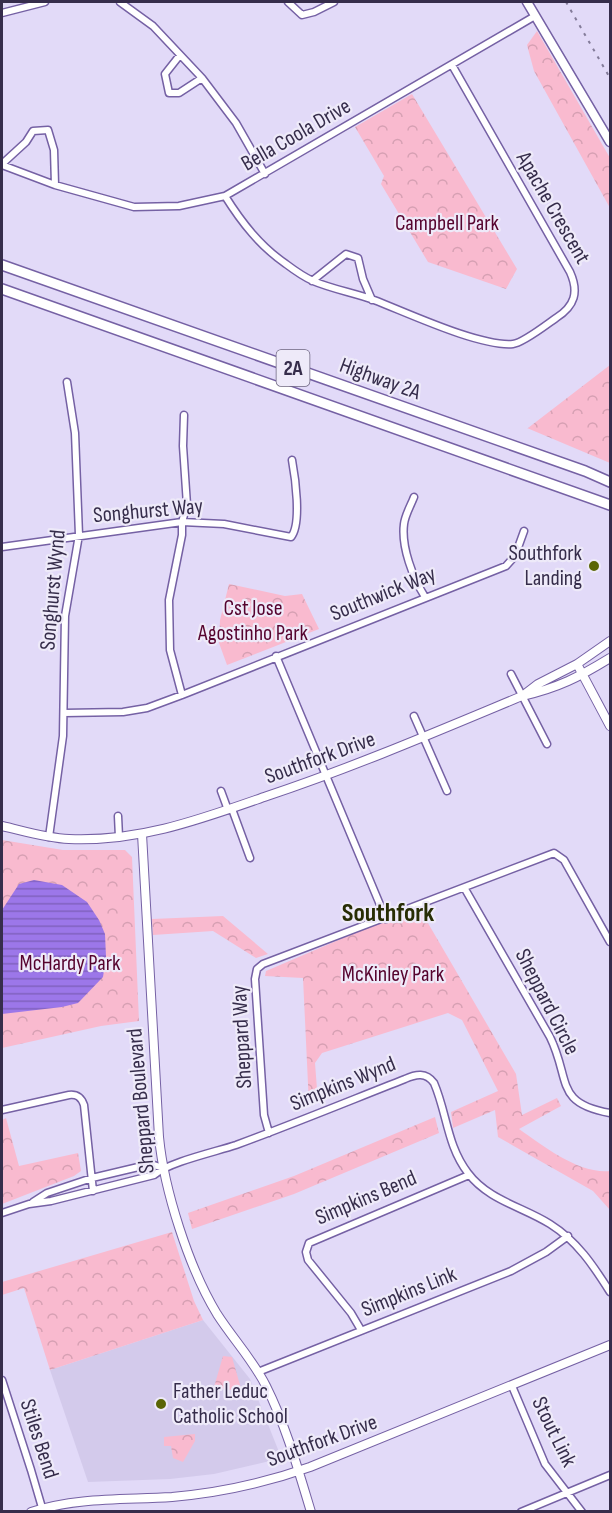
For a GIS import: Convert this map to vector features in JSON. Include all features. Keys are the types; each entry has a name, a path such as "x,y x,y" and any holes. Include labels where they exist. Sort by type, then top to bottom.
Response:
{"main road":[{"path":"527,2 610,142"},
{"name":"Highway 2A","path":"2,265 610,482"},
{"name":"Highway 2A","path":"2,289 610,505"}],"street":[{"path":"2,13 45,2"},
{"path":"120,2 153,26 202,78 236,123 265,174"},
{"path":"288,2 302,15 334,2"},
{"name":"Bella Coola Drive","path":"55,185 54,150 48,130 33,130 26,142 2,164 55,185 134,207 179,206 225,196 535,16"},
{"path":"180,55 165,74 169,93 179,93 202,78"},
{"name":"Apache Crescent","path":"225,196 240,220 259,242 312,281 494,344 516,344 563,313 573,301 576,285 452,65"},
{"path":"312,281 346,254 358,258 363,279 372,300"},
{"name":"Songhurst Wynd","path":"49,837 63,736 65,616 79,535 75,433 67,382"},
{"path":"182,695 170,650 169,600 187,505 183,446 184,415"},
{"name":"Songhurst Way","path":"2,547 182,522 224,524 291,537 294,532 296,502 292,460"},
{"path":"414,497 404,524 404,542 412,568 425,597"},
{"name":"Southwick Way","path":"64,713 123,712 147,708 182,695 506,566 514,556 524,531"},
{"name":"Southfork Drive","path":"522,696 538,684 577,664 610,641"},
{"path":"276,656 386,919 554,853 564,860 610,942"},
{"name":"Southfork Drive","path":"2,826 68,839 119,837 176,827 327,776 522,696 552,689 610,658"},
{"path":"577,664 610,726"},
{"path":"511,675 547,744"},
{"path":"414,716 447,791"},
{"path":"221,791 250,858"},
{"path":"118,816 119,837"},
{"name":"Sheppard Boulevard","path":"142,834 146,939 163,1168 178,1221 203,1289 218,1315 258,1372 272,1398 311,1512"},
{"name":"Sheppard Circle","path":"465,889 550,1037 572,1098 585,1107 610,1113"},
{"name":"Sheppard Way","path":"269,1133 265,1122 255,979 257,969 267,962 386,919"},
{"name":"Simpkins Wynd","path":"163,1168 269,1133 405,1078 421,1074 434,1083 451,1141 469,1175 495,1196 539,1217 568,1236 582,1251 610,1292"},
{"path":"2,1110 69,1095 78,1096 84,1105 93,1191"},
{"path":"29,1204 47,1193 92,1178 151,1164 163,1168"},
{"path":"2,1213 29,1204 51,1201 154,1175 163,1168"},
{"name":"Simpkins Bend","path":"361,1330 342,1301 308,1260 306,1252 309,1243 469,1175"},
{"name":"Simpkins Link","path":"258,1372 511,1271 568,1236"},
{"name":"Southfork Drive","path":"32,1512 87,1500 198,1494 245,1486 298,1471 610,1345"},
{"name":"Stiles Bend","path":"2,1380 42,1510"},
{"name":"Stout Link","path":"512,1386 545,1464 582,1512"},
{"path":"521,1512 610,1475"}],"shaded area":[{"path":"34,880 62,885 87,902 105,934 106,957 103,977 78,1003 2,1014 2,910 19,884"},
{"name":"Father Leduc Catholic School","path":"203,1320 250,1379 279,1452 274,1460 214,1474 170,1479 88,1482 50,1370"}],"green space":[{"path":"537,31 610,158 610,208 534,71 527,45"},
{"name":"Campbell Park","path":"412,94 517,269 506,289 428,262 381,184 384,176 355,127"},
{"path":"610,365 610,463 527,428 528,428"},
{"name":"Cst Jose Agostinho Park","path":"229,584 285,596 302,594 319,629 227,665 219,643 220,620"},
{"name":"McHardy Park","path":"2,840 63,850 125,850 132,857 139,1021 101,1026 2,1048"},
{"name":"McKinley Park","path":"418,906 516,1074 522,1115 557,1098 561,1106 519,1129 550,1151 574,1164 598,1171 610,1171 610,1210 593,1191 498,1137 495,1110 453,1128 451,1112 498,1091 462,1020 448,1013 322,1053 315,1063 318,1102 309,1105 303,978 265,976 266,971"},
{"path":"223,916 268,954 256,958 213,931 153,935 152,919"},
{"path":"435,1117 439,1133 294,1194 192,1229 188,1213 294,1176"},
{"path":"6,1118 19,1166 78,1153 81,1171 74,1176 2,1204 2,1120"},
{"path":"172,1232 194,1301 203,1320 50,1370 24,1288 2,1295 2,1282"},
{"path":"223,1356 232,1357 242,1392 214,1387"},
{"path":"195,1434 195,1441 183,1462 173,1458 171,1446 164,1446 164,1437"}],"railway":[{"path":"566,2 610,78"}],"place":[{"name":"Southfork Landing","path":"594,566"},
{"name":"Father Leduc Catholic School","path":"161,1404"}],"district":[{"name":"Southfork","path":"388,913"}]}
